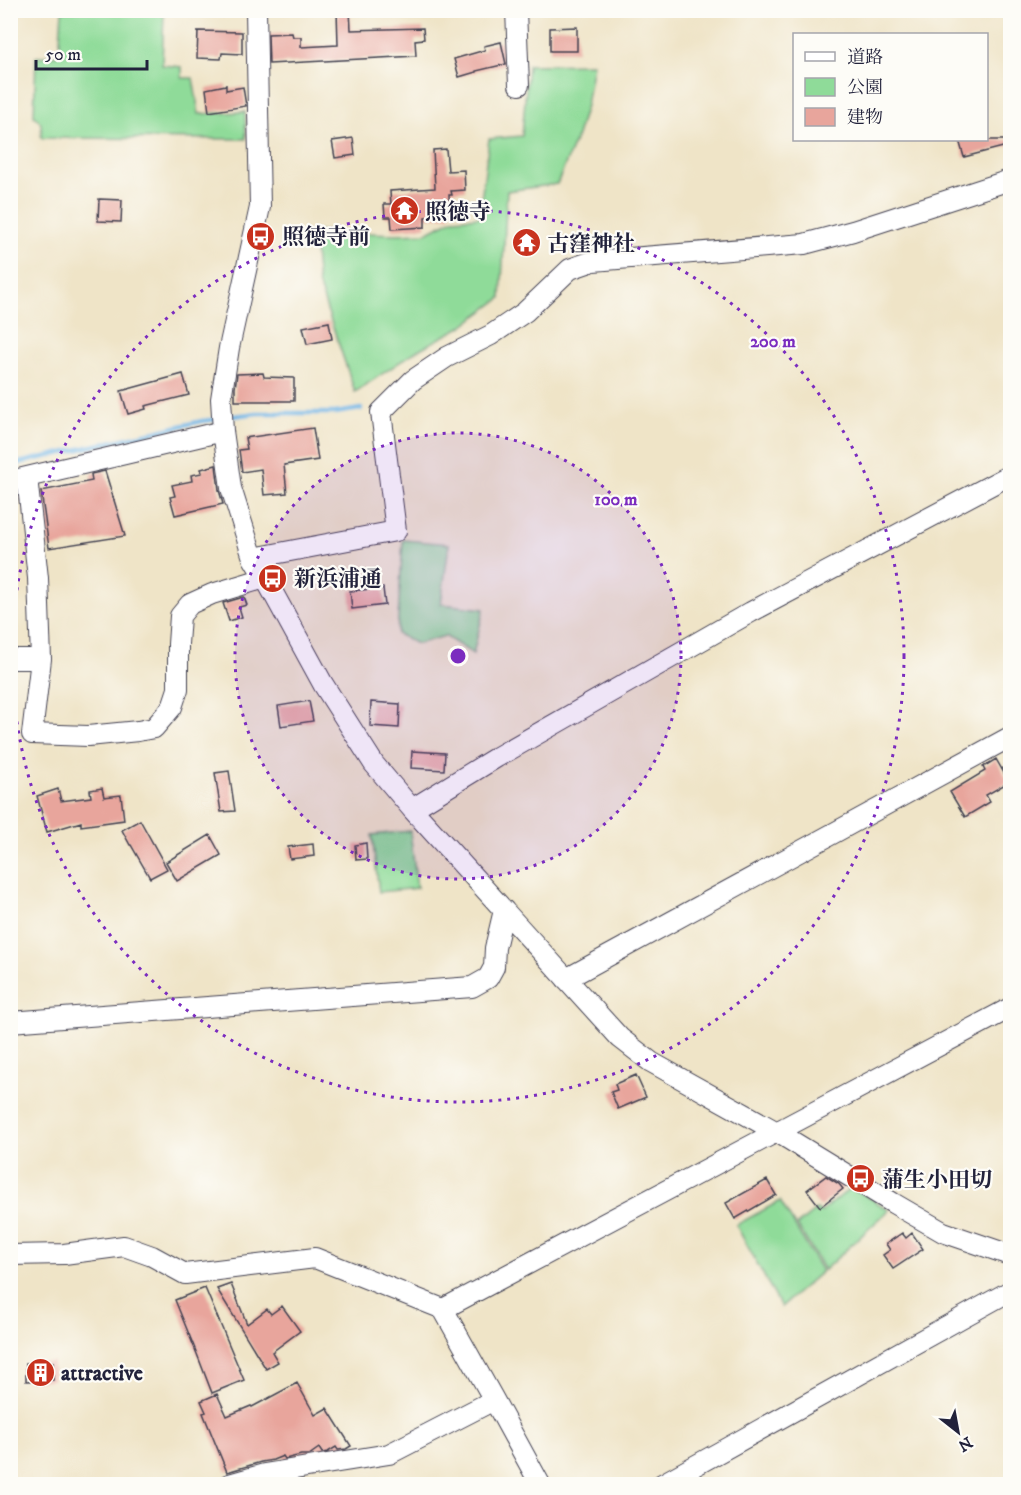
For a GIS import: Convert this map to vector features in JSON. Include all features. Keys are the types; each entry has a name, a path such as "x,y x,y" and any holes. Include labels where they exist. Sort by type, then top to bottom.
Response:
{"street":[{"path":"256,10 260,207 229,348 222,421 231,488 253,558 323,684 374,764 620,1038 651,1062 777,1132 943,1232 1011,1255"},
{"path":"516,10 519,85"},
{"path":"253,558 396,531 381,412 413,380 447,357 491,335 525,312 570,269 593,261 804,244 853,231 1011,180"},
{"path":"222,421 19,479 38,578 41,659 32,734 88,736 154,728 172,707 178,689 180,616 190,604 197,600 265,578"},
{"path":"412,809 497,757 752,612 1011,476"},
{"path":"10,659 41,659"},
{"path":"566,979 1011,737"},
{"path":"10,1022 472,987 488,978 494,967 495,948 504,910"},
{"path":"443,1309 1011,1008"},
{"path":"10,1255 64,1254 124,1246 185,1274 315,1258 443,1309 540,1485"},
{"path":"662,1485 1011,1291"},
{"path":"229,1485 264,1474 389,1454 495,1400"}],"green space":[{"path":"62,11 164,11 162,65 182,67 182,78 193,78 199,114 245,112 246,139 41,138 41,123 34,116 36,57 59,55"},
{"path":"593,64 586,105 577,136 557,184 507,191 501,298 461,327 418,350 355,392 318,283 313,231 426,233 453,219 479,217 489,139 522,136 528,65"},
{"path":"403,540 449,544 441,604 484,609 473,654 445,636 417,644 397,634"},
{"path":"410,831 417,888 379,892 372,835"},
{"path":"852,1187 889,1210 824,1270 797,1225 817,1209 821,1212"},
{"path":"780,1201 822,1271 781,1307 736,1225"}],"building":[{"path":"337,10 350,10 351,30 423,28 424,39 415,40 416,56 269,64 268,34 292,33 293,37 301,37 301,47 338,45"},
{"path":"577,27 577,51 550,51 550,28"},
{"path":"198,31 242,32 242,54 222,53 221,59 197,58"},
{"path":"501,42 506,64 459,77 454,59 485,50 484,46"},
{"path":"226,85 226,90 243,87 246,106 209,112 206,89"},
{"path":"353,138 355,155 335,158 332,141"},
{"path":"1011,140 1011,145 964,157 959,141"},
{"path":"446,149 448,171 464,170 465,190 451,191 452,195 449,195 450,216 425,217 425,227 392,229 391,217 385,217 384,204 391,204 390,191 435,188 433,150"},
{"path":"99,199 122,200 121,222 98,221"},
{"path":"329,322 332,339 307,344 303,327"},
{"path":"263,373 264,377 294,378 294,401 235,401 237,374"},
{"path":"183,374 189,395 145,406 146,409 128,414 121,391"},
{"path":"313,428 318,460 284,465 287,493 264,495 261,469 242,472 239,450 247,449 245,438"},
{"path":"216,465 223,504 175,515 170,497 175,496 172,485 192,481 191,475 202,473 201,469"},
{"path":"105,471 125,536 49,548 41,491 92,481 91,474"},
{"path":"383,588 385,605 352,609 350,591"},
{"path":"244,597 247,605 239,607 242,617 229,621 223,603"},
{"path":"309,701 313,721 281,726 278,706"},
{"path":"371,702 400,704 399,728 370,726"},
{"path":"412,751 445,753 444,770 411,768"},
{"path":"996,759 1009,782 986,795 990,802 965,817 950,792 985,771 983,767"},
{"path":"229,771 235,811 221,812 215,773"},
{"path":"102,788 104,797 121,795 124,820 81,826 81,822 47,832 37,796 58,789 61,801 91,797 90,790"},
{"path":"140,820 167,869 150,878 122,830"},
{"path":"210,835 221,855 177,881 166,862"},
{"path":"366,843 367,859 356,860 355,845"},
{"path":"313,844 314,856 290,859 288,847"},
{"path":"636,1075 646,1097 618,1109 611,1092 617,1090 615,1084"},
{"path":"826,1176 843,1189 820,1207 807,1190"},
{"path":"767,1180 776,1195 735,1219 726,1203"},
{"path":"902,1233 906,1238 912,1233 923,1249 893,1269 883,1255 890,1250 886,1244"},
{"path":"231,1284 247,1324 267,1309 271,1314 282,1306 300,1331 272,1352 278,1362 266,1369 217,1289"},
{"path":"205,1288 244,1380 212,1393 175,1300"},
{"name":"attractive","path":"53,1362 53,1380 26,1381 26,1363"},
{"path":"297,1383 315,1415 327,1408 351,1446 338,1450 336,1447 322,1453 319,1448 309,1455 285,1459 283,1456 227,1472 203,1413 206,1412 201,1401 217,1394 227,1416 252,1407"}],"waterway":[{"path":"226,417 257,413 335,413 361,409"},
{"path":"10,465 218,419"}],"place":[{"name":"照徳寺","path":"404,211"},
{"name":"照徳寺前","path":"261,236"},
{"name":"古窪神社","path":"526,243"},
{"name":"新浜浦通","path":"273,578"},
{"name":"蒲生小田切","path":"861,1179"},
{"name":"attractive","path":"40,1372"}]}
